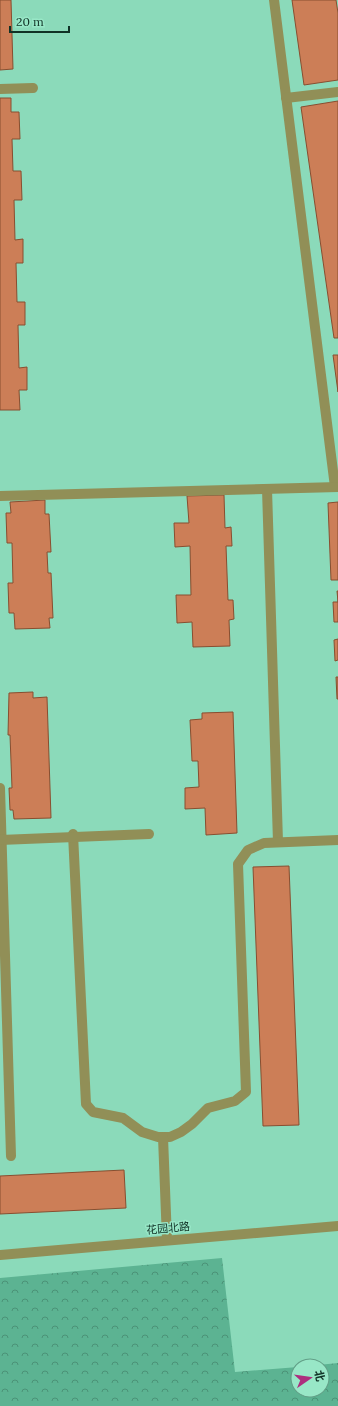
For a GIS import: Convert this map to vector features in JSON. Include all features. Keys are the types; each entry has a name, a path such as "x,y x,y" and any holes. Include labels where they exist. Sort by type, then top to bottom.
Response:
{"street":[{"path":"0,496 337,487 274,0"},
{"path":"0,89 33,88"},
{"path":"286,98 338,92"},
{"path":"267,489 278,842"},
{"path":"0,788 11,1156"},
{"path":"1,840 149,834"},
{"path":"74,836 86,1104 93,1112 123,1118 142,1132 158,1137 170,1137 181,1132 208,1108 235,1101 246,1092 238,864 248,850 264,843 338,840"},
{"path":"163,1137 167,1240"},
{"name":"花园北路","path":"0,1255 338,1226"}],"green space":[{"path":"222,1258 235,1372 290,1368 290,1398 330,1398 330,1364 338,1363 338,1406 0,1406 0,1278"}],"building":[{"path":"0,0 11,0 13,69 0,70"},
{"path":"292,0 336,0 338,13 338,80 304,85"},
{"path":"0,98 11,98 11,112 19,112 20,139 12,139 13,171 21,171 22,200 14,200 15,240 23,239 23,263 16,263 17,302 25,302 25,325 18,325 19,368 27,367 27,390 19,390 20,410 0,410"},
{"path":"338,101 338,338 334,338 301,107"},
{"path":"333,355 338,355 338,392"},
{"path":"224,495 225,528 231,527 232,546 226,546 228,600 233,600 234,619 229,620 230,646 193,647 192,622 177,623 176,595 191,595 190,546 175,547 174,523 189,523 187,496"},
{"path":"45,500 45,514 49,514 51,552 47,552 48,573 51,573 53,618 49,618 50,628 15,629 14,613 9,613 8,583 13,583 12,543 7,543 6,513 11,513 10,502"},
{"path":"338,502 338,580 331,580 328,503"},
{"path":"333,602 338,602 338,622 334,622"},
{"path":"338,639 338,660 335,661 334,640"},
{"path":"336,677 338,677 338,699 337,699"},
{"path":"33,692 33,698 47,697 51,818 14,819 13,810 10,810 9,788 12,788 10,735 8,735 9,693"},
{"path":"233,712 237,833 206,835 205,808 185,809 185,788 199,787 198,761 192,761 190,720 202,719 202,713"},
{"path":"289,866 299,1125 263,1126 253,867"},
{"path":"124,1170 126,1208 0,1214 0,1176"}]}
